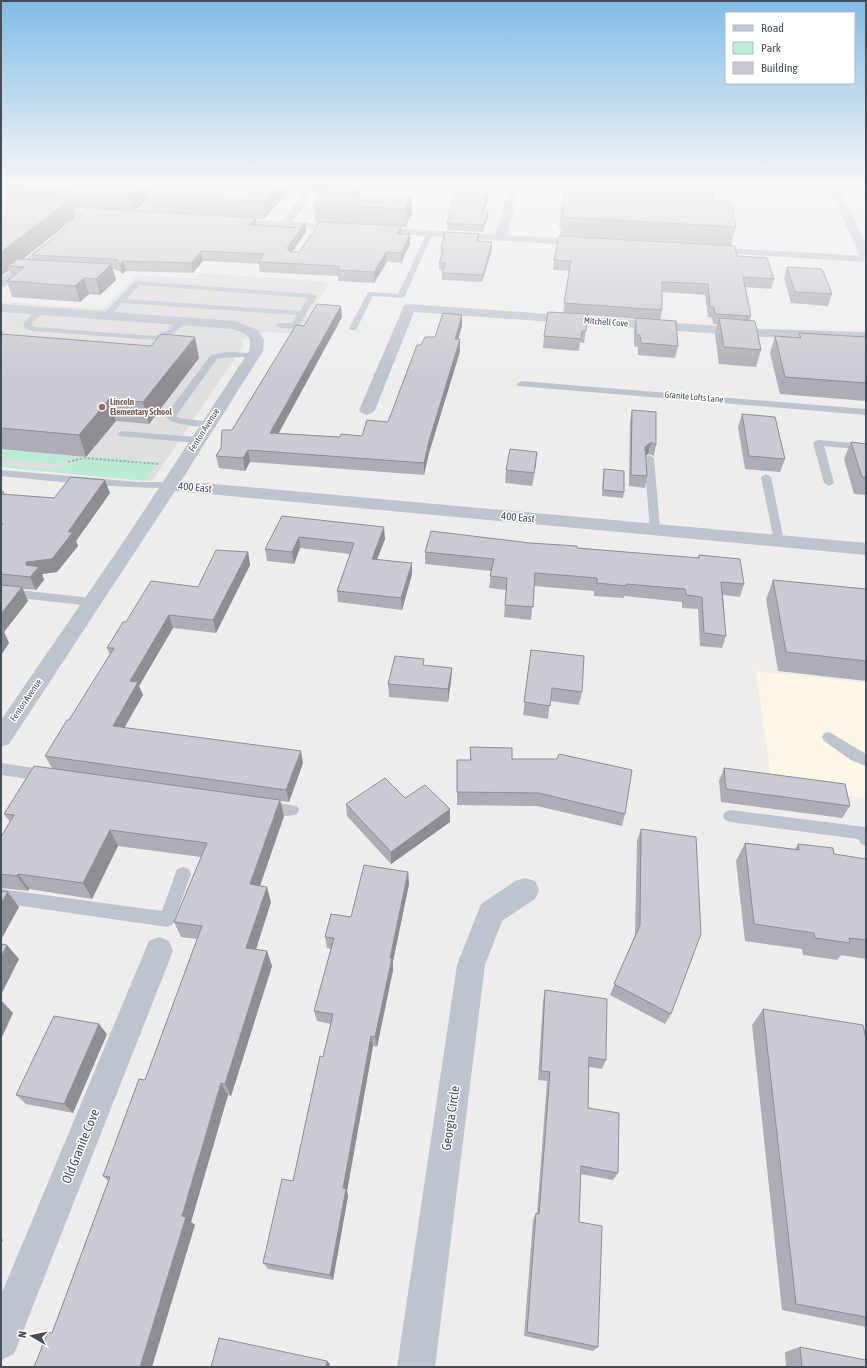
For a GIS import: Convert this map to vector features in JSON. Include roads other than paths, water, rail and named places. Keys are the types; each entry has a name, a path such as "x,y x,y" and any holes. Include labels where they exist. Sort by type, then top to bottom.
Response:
{"street":[{"path":"1,284 44,250"},
{"path":"712,250 866,258"},
{"path":"20,269 39,270"},
{"name":"Fenton Avenue","path":"1,308 235,325 250,331 257,337 259,344 207,424 170,485 2,733"},
{"name":"Mitchell Cove","path":"367,410 409,308 762,333 866,336"},
{"name":"400 East","path":"170,485 866,549"},
{"name":"Georgia Circle","path":"416,1367 471,966 491,912 525,890"},
{"name":"Old Granite Cove","path":"1,1341 159,951"}],"lane":[{"path":"353,328 371,294 401,296 422,250"},
{"path":"107,315 138,283 313,296 294,326 279,326"},
{"path":"121,301 303,313"},
{"path":"41,311 27,324 29,327 34,329 154,338 169,334 182,321"},
{"path":"207,424 178,421 171,417 172,413 214,357 226,354 253,355"},
{"name":"Granite Lofts Lane","path":"521,384 866,412"},
{"path":"122,434 197,440"},
{"path":"829,484 818,443 866,447"},
{"path":"649,458 655,529"},
{"path":"1,473 138,485 170,485"},
{"path":"766,477 779,541"},
{"path":"1,592 92,602"},
{"path":"829,737 856,756 866,760"},
{"path":"1,769 58,777"},
{"path":"253,805 292,810"},
{"path":"730,816 865,833 866,839"},
{"path":"1,896 167,919 183,874"}],"place":[{"name":"Lincoln Elementary School","path":"102,407"}]}
